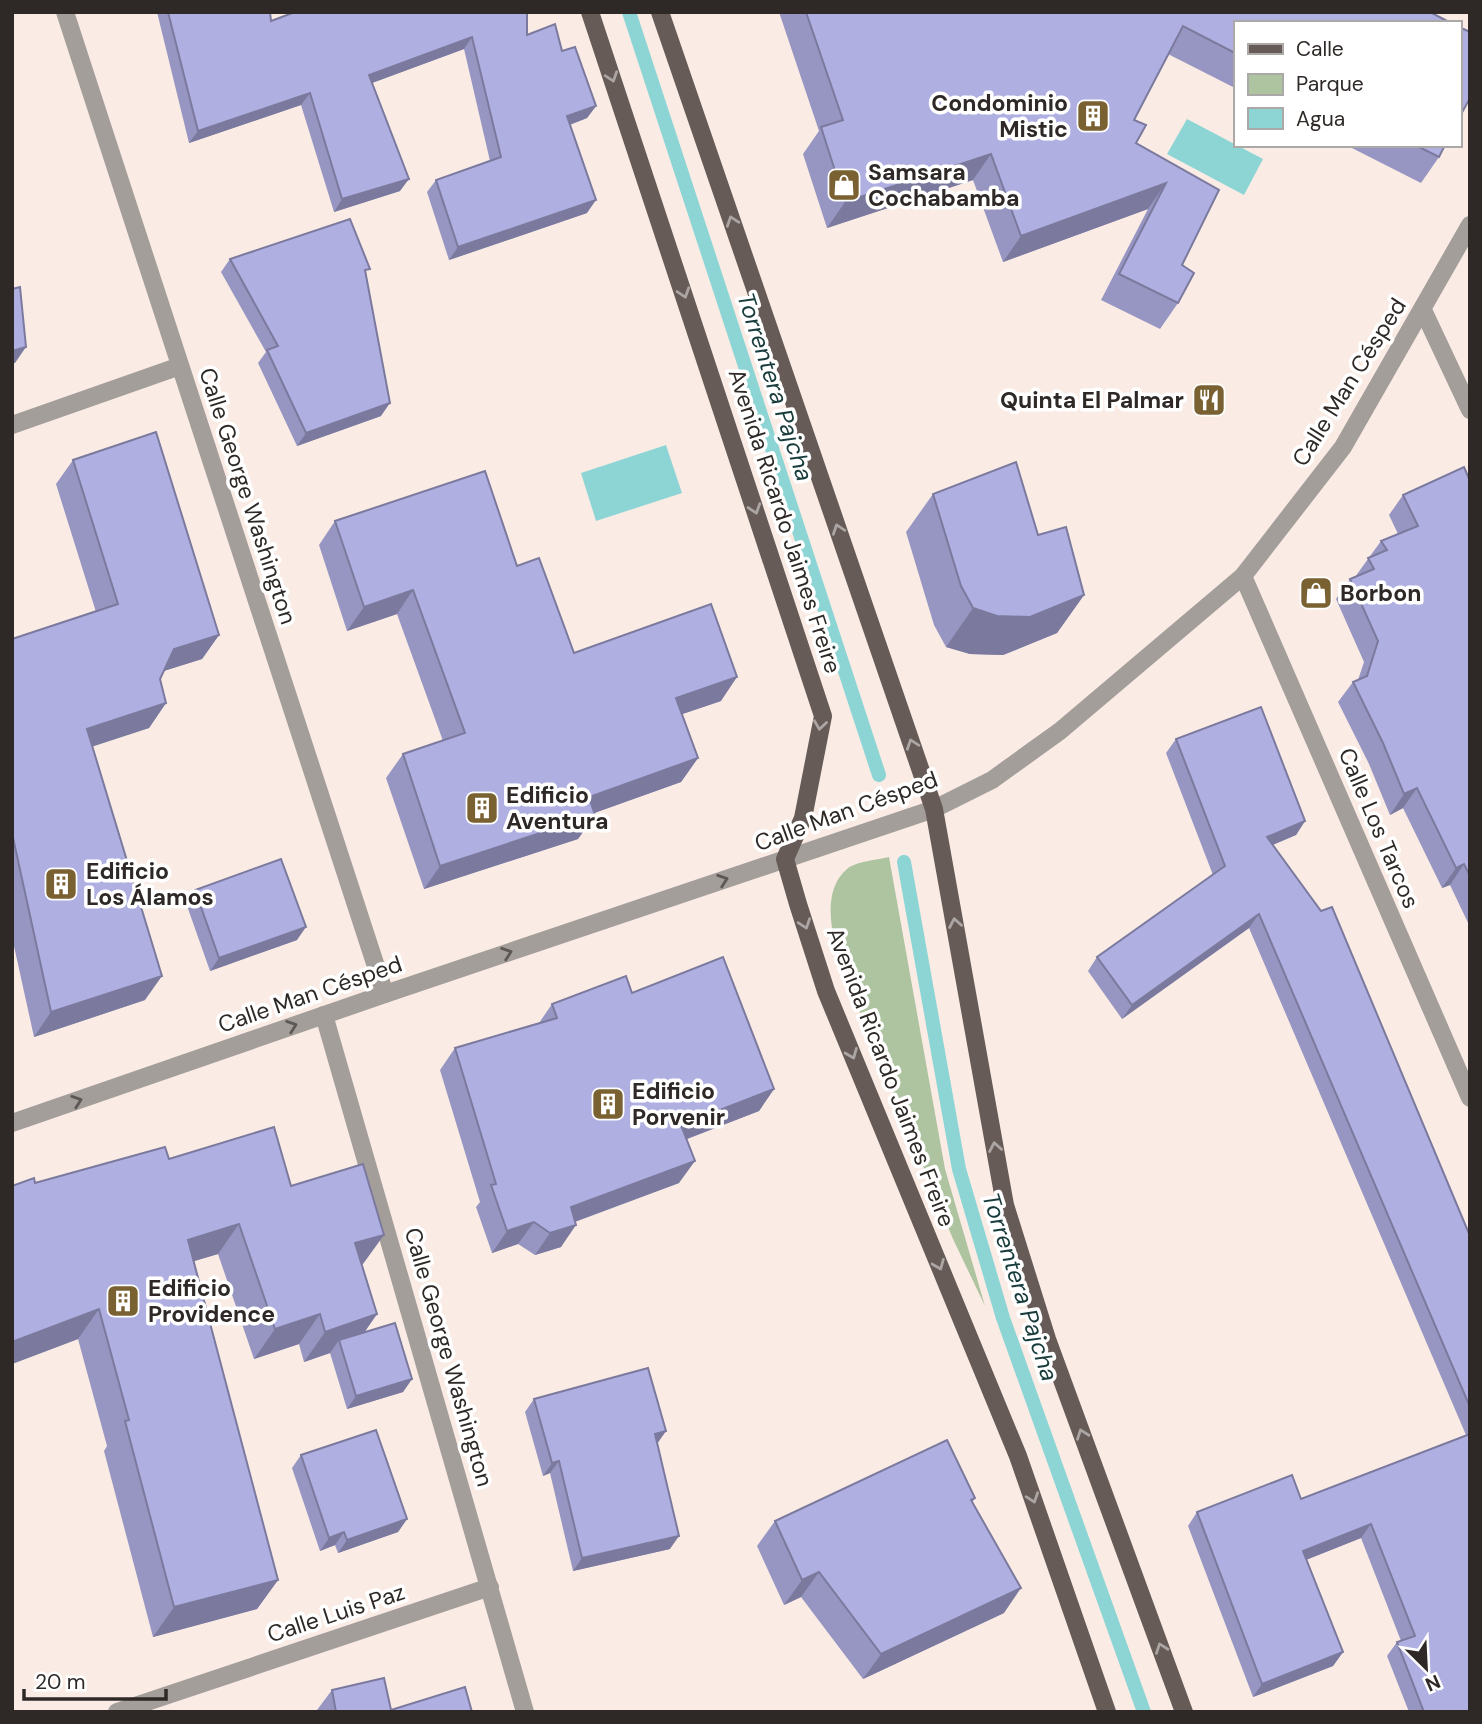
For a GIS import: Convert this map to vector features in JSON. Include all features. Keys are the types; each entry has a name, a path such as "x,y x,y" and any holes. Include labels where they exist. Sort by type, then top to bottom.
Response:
{"main road":[{"name":"Avenida Ricardo Jaimes Freire","path":"590,12 823,716 803,818 785,859 826,991 1018,1456 1107,1712"},
{"name":"Avenida Ricardo Jaimes Freire","path":"660,12 934,809 1005,1205 1047,1339 1184,1712"}],"street":[{"name":"Calle George Washington","path":"65,12 385,994"},
{"name":"Calle Man Césped","path":"12,1123 934,809 992,779 1060,731 1243,576 1343,447 1470,225"},
{"path":"1423,310 1470,410"},
{"path":"12,425 180,366"},
{"name":"Calle Los Tarcos","path":"1243,576 1470,1098"},
{"name":"Calle George Washington","path":"324,1015 525,1712"},
{"name":"Calle Luis Paz","path":"117,1712 490,1587"}],"green space":[{"path":"889,857 945,1169 985,1306 953,1239 852,993 832,929 832,896 837,881 851,866"}],"water":[{"path":"1187,119 1234,144 1234,147 1240,147 1263,159 1244,195 1167,154"},
{"path":"666,445 682,493 596,521 581,473"}],"building":[{"path":"168,12 270,12 271,21 295,12 527,12 527,35 555,24 562,51 575,47 596,106 567,116 596,200 458,247 436,180 501,157 472,37 369,75 409,179 342,199 310,93 198,131"},
{"path":"806,12 1430,12 1447,21 1234,21 1234,52 1183,26 1134,120 1146,125 1136,143 1219,190 1182,265 1194,273 1178,303 1119,274 1166,183 1021,236 991,154 845,202 821,127 843,120"},
{"path":"1461,28 1470,32 1470,98 1461,114"},
{"path":"1419,147 1444,147 1439,157"},
{"path":"350,219 370,269 365,270 390,403 306,433 267,350 278,346 230,259"},
{"path":"20,287 26,347 12,351 12,289"},
{"path":"156,432 219,635 174,649 160,679 166,703 87,729 162,976 51,1012 12,833 12,639 118,604 73,460"},
{"path":"1016,462 1038,535 1066,527 1084,595 1030,617 997,616 973,608 961,586 933,494"},
{"path":"1464,467 1470,481 1470,876 1464,864 1456,868 1417,788 1404,794 1353,682 1367,676 1378,641 1350,579 1374,569 1368,558 1387,550 1381,541 1418,526 1403,495"},
{"path":"485,471 517,566 539,558 574,653 711,604 737,677 676,698 698,758 589,797 595,815 440,866 403,754 465,733 413,590 364,607 335,521"},
{"path":"1261,707 1305,821 1267,837 1321,911 1332,907 1470,1236 1470,1407 1259,914 1132,1005 1097,957 1225,866 1176,739"},
{"path":"281,859 306,927 219,958 195,890"},
{"path":"723,957 774,1089 681,1125 695,1161 571,1207 576,1225 550,1233 534,1222 507,1231 491,1185 496,1184 455,1048 557,1018 552,1004 626,976 632,993"},
{"path":"274,1127 291,1186 363,1164 384,1235 355,1243 377,1314 325,1332 320,1314 275,1329 239,1224 188,1240 278,1580 174,1607 125,1421 129,1420 99,1309 12,1342 12,1186 34,1178 35,1183 165,1147 169,1159"},
{"path":"395,1323 412,1379 356,1396 339,1340"},
{"path":"648,1368 666,1431 655,1434 679,1536 582,1558 559,1461 552,1463 534,1399"},
{"path":"376,1430 407,1519 347,1540 344,1532 329,1538 301,1455"},
{"path":"1470,1434 1470,1712 1424,1712 1397,1642 1415,1636 1371,1524 1303,1551 1343,1652 1262,1684 1197,1512 1292,1475 1301,1499"},
{"path":"947,1440 975,1498 971,1500 1021,1588 881,1654 819,1572 802,1580 775,1521"},
{"path":"384,1678 391,1710 465,1687 472,1712 336,1712 332,1690"}],"waterway":[{"name":"Torrentera Pajcha","path":"629,12 879,775"},
{"name":"Torrentera Pajcha","path":"904,862 959,1169 1003,1318 1144,1712"}],"place":[{"name":"Condominio Mistic","path":"1093,116"},
{"name":"Samsara Cochabamba","path":"844,185"},
{"name":"Quinta El Palmar","path":"1209,400"},
{"name":"Borbon","path":"1316,593"},
{"name":"Edificio Aventura","path":"482,808"},
{"name":"Edificio Los Álamos","path":"61,884"},
{"name":"Edificio Porvenir","path":"608,1104"},
{"name":"Edificio Providence","path":"123,1301"}]}
